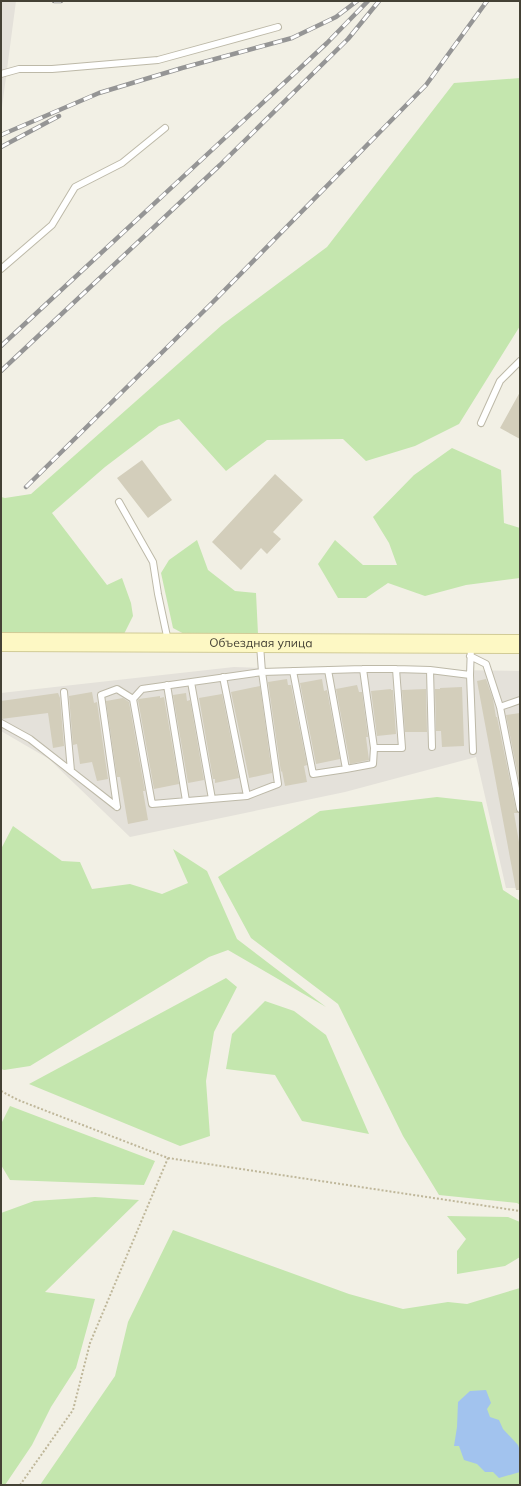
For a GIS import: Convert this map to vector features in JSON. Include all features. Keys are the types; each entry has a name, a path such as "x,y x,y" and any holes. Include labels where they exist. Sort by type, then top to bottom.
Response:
{"main road":[{"name":"Объездная улица","path":"1,642 375,644 471,650 520,644"}],"lane":[{"path":"1,74 19,69 52,69 158,60 278,27"},
{"path":"1,269 52,225 75,187 122,164 165,128"},
{"path":"482,423 500,381 520,361"},
{"path":"119,502 153,562 168,642"},
{"path":"1,723 30,739 117,807 101,695 117,689 133,699 152,804 248,796 278,784 259,643"},
{"path":"471,650 470,675 473,751"},
{"path":"471,650 486,664 500,707 520,809"},
{"path":"293,671 313,774 373,764 374,748 363,669"},
{"path":"133,699 142,689 262,672 396,669 430,670 470,675"},
{"path":"374,748 402,748 396,669"},
{"path":"328,670 346,769"},
{"path":"430,670 432,747"},
{"path":"223,677 248,796"},
{"path":"191,682 212,799"},
{"path":"166,685 186,801"},
{"path":"64,692 71,771"},
{"path":"500,707 520,700"}],"path":[{"path":"1,1091 18,1100 168,1158 520,1211"},
{"path":"20,1485 72,1410 90,1343 168,1158"}],"shaded area":[{"path":"1,1 16,1 1,115"},
{"path":"234,667 328,670 520,671 520,888 506,888 476,757 345,792 130,837 49,759 1,731 1,693"}],"green space":[{"path":"520,78 520,326 459,424 415,446 366,461 343,439 267,440 226,471 179,419 159,426 105,467 52,513 107,585 122,578 131,603 133,616 124,634 1,636 1,497 5,498 31,494 222,325 327,247 454,83"},
{"path":"452,448 501,470 504,523 520,528 520,578 466,585 425,596 388,583 366,598 338,598 318,564 335,540 363,565 397,565 389,543 373,517 414,475"},
{"path":"197,540 208,570 235,591 256,593 258,634 223,636 186,635 173,628 161,573 169,560"},
{"path":"437,797 482,802 503,890 520,901 520,1205 517,1203 439,1195 403,1136 338,1004 251,938 218,877 320,811"},
{"path":"13,826 62,861 80,862 92,889 130,884 162,894 188,883 173,849 207,871 237,939 326,1007 228,950 209,957 30,1066 4,1070 1,1069 1,849"},
{"path":"226,978 237,987 214,1032 206,1081 210,1136 180,1146 29,1084"},
{"path":"265,1001 294,1011 326,1035 369,1134 302,1121 275,1075 226,1069 232,1034"},
{"path":"10,1106 155,1161 144,1185 10,1180 1,1165 1,1124"},
{"path":"95,1197 139,1200 45,1292 95,1299 76,1368 51,1407 32,1445 5,1485 1,1485 1,1213 34,1201"},
{"path":"447,1216 508,1217 520,1222 520,1257 505,1266 457,1274 457,1251 466,1239"},
{"path":"173,1230 349,1294 403,1309 448,1302 467,1304 520,1288 520,1485 40,1485 115,1376 128,1322"}],"water":[{"path":"486,1390 491,1403 487,1409 490,1417 499,1420 503,1429 518,1445 520,1451 520,1472 499,1478 493,1472 485,1472 477,1464 464,1460 459,1446 454,1446 457,1427 458,1402 470,1391"}],"building":[{"path":"520,392 520,439 500,428"},
{"path":"142,460 172,500 148,518 117,478"},
{"path":"275,474 303,500 273,532 281,539 267,554 261,548 241,570 212,542"},
{"path":"287,679 288,685 291,685 307,765 304,766 307,782 285,786 282,771 281,772 268,682"},
{"path":"322,679 324,691 327,690 340,759 316,764 300,683"},
{"path":"486,679 493,699 516,810 518,813 514,813 520,848 520,890 516,890 477,681"},
{"path":"357,685 359,692 362,692 368,737 366,737 369,760 350,764 336,689"},
{"path":"260,686 272,773 249,778 231,692"},
{"path":"462,687 464,746 442,747 441,731 436,731 435,689"},
{"path":"426,689 427,732 405,732 402,690"},
{"path":"393,690 396,734 377,736 371,691"},
{"path":"92,692 94,703 97,702 108,779 97,781 92,762 80,764 77,744 73,745 69,696"},
{"path":"58,693 60,698 64,746 53,748 48,713 1,719 1,701"},
{"path":"186,693 187,701 190,700 204,780 188,783 173,695"},
{"path":"222,694 239,778 215,783 215,779 213,779 199,698"},
{"path":"160,696 160,698 164,697 179,784 154,789 138,700"},
{"path":"123,698 129,702 145,791 143,791 148,820 128,824 120,777 117,777 106,701"},
{"path":"520,713 520,786 506,715"}],"railway":[{"path":"54,1 61,1"},
{"path":"1,135 99,93 182,68 292,38 336,17 357,1"},
{"path":"1,346 327,43 368,1"},
{"path":"1,371 220,165 348,39 379,1"},
{"path":"26,487 212,303 426,85 487,1"},
{"path":"1,147 59,116"}]}
